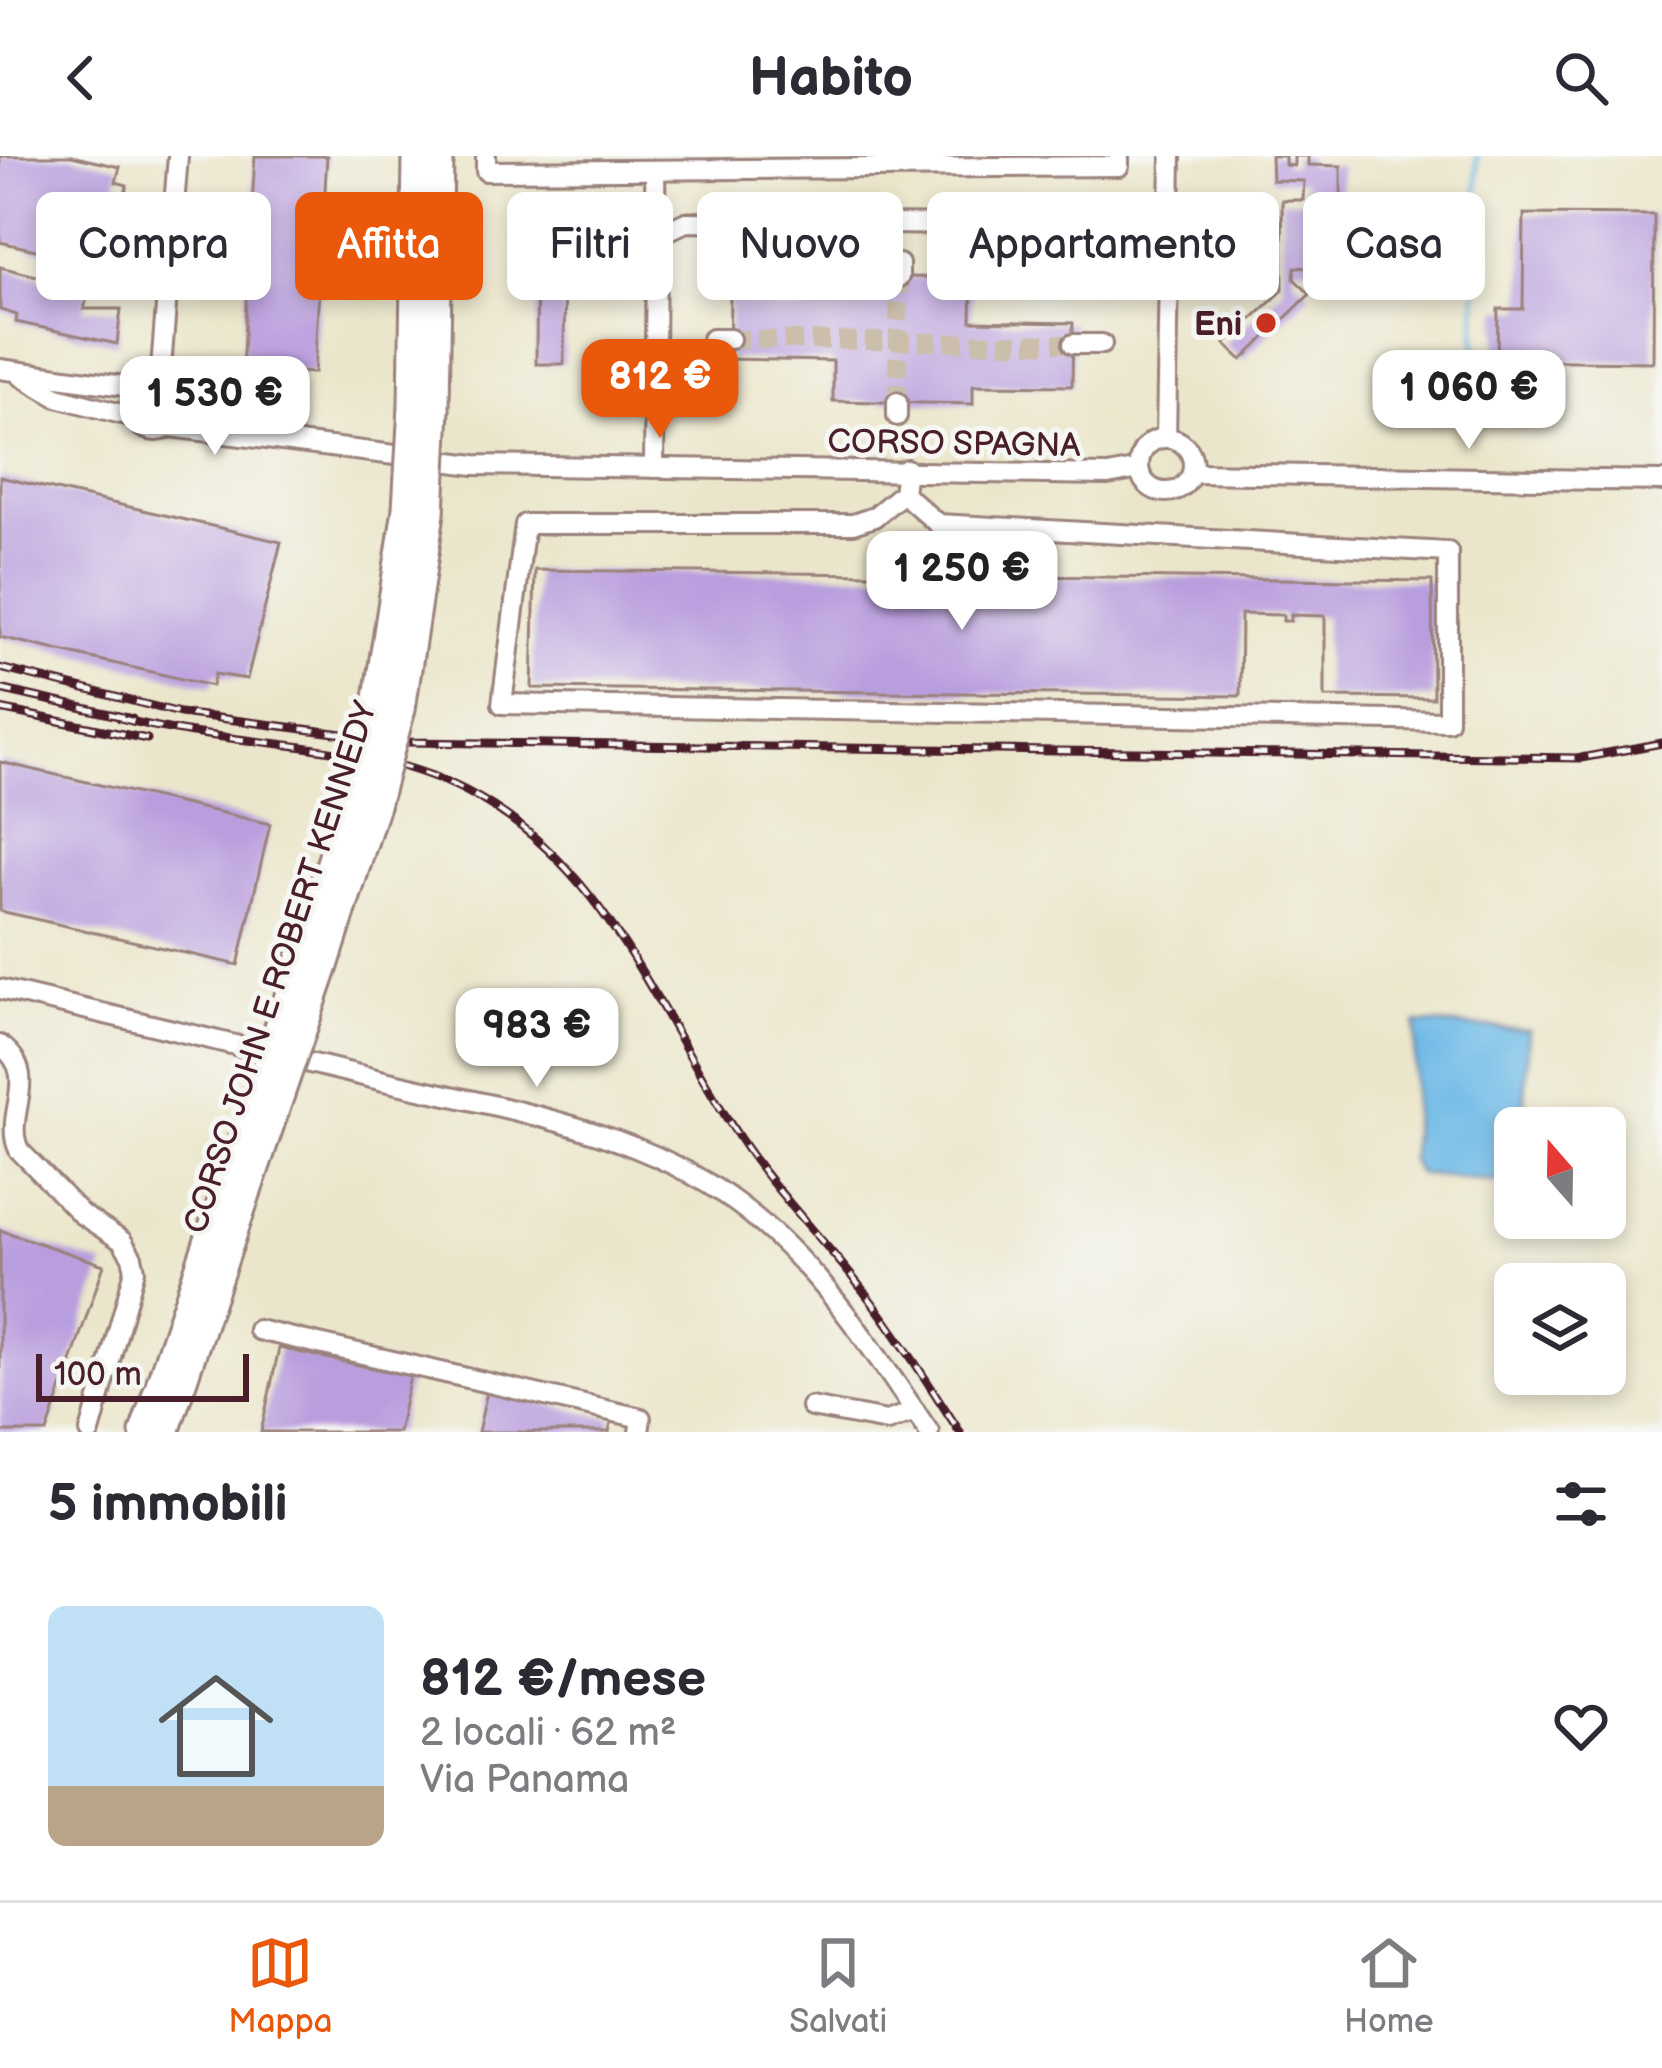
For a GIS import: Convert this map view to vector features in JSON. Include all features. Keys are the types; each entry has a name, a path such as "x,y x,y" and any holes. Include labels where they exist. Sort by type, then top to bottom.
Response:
{"highway":[{"name":"CORSO JOHN E ROBERT KENNEDY","path":"417,156 424,408"},
{"name":"CORSO JOHN E ROBERT KENNEDY","path":"164,1432 388,710 418,511 439,156"},
{"name":"CORSO JOHN E ROBERT KENNEDY","path":"144,1432 249,1153"}],"street":[{"path":"160,381 178,156"},
{"path":"486,156 486,171 1119,166 1119,156"},
{"path":"1170,192 1171,156"},
{"path":"655,170 655,192"},
{"path":"673,228 686,222 927,224"},
{"path":"654,468 656,300"},
{"path":"1166,438 1169,300"},
{"path":"1073,344 1102,344"},
{"name":"CORSO SPAGNA","path":"9,371 62,374 139,388 160,381 171,386 181,400 265,436"},
{"name":"CORSO SPAGNA","path":"9,371 57,398 134,417 146,429 265,436 475,465 1108,475 1139,469 1152,489 1168,492 1184,486 1192,472 1662,481"},
{"path":"134,417 131,402 139,388"},
{"path":"170,427 180,415 181,400"},
{"path":"1139,469 1148,444 1166,438 1187,446 1192,472"},
{"path":"903,494 938,524 1448,552 1448,721 502,704 525,524 853,524 874,517 903,494 905,469"},
{"path":"0,989 522,1114 659,1157 736,1202 799,1256 850,1316 929,1432"},
{"path":"0,1045 20,1070 24,1087 7,1142 81,1214 122,1240 132,1257 135,1270 90,1432"},
{"path":"258,1330 641,1418 639,1432"},
{"path":"811,1407 887,1421 915,1411"}],"water":[{"path":"1416,1023 1529,1030 1524,1107 1494,1107 1494,1182 1418,1174 1411,1160"}],"building":[{"path":"0,156 71,156 120,167 116,182 127,185 125,192 36,192 36,250 0,242"},
{"path":"255,156 327,156 325,192 295,192 295,300 318,300 314,373 242,369 246,300 271,300 271,192 253,192"},
{"path":"1271,156 1285,156 1285,165 1294,166 1294,156 1308,156 1308,165 1341,166 1341,192 1303,192 1304,181 1272,180"},
{"path":"1282,200 1303,200 1303,267 1295,267 1294,279 1303,287 1304,300 1242,360 1225,344 1272,300 1279,300 1283,290"},
{"path":"1524,214 1654,215 1653,362 1497,360 1498,309 1523,309"},
{"path":"0,267 36,276 36,300 86,300 84,309 121,309 117,344 16,322 17,315 0,310"},
{"path":"903,277 927,277 927,300 971,300 971,321 1073,323 1072,386 973,385 973,404 833,401 833,361 729,359 730,300 903,300"},
{"path":"536,300 564,300 564,364 536,364"},
{"path":"0,477 281,542 247,679 215,674 212,686 0,637"},
{"path":"535,570 1432,581 1433,698 1325,697 1325,616 1291,615 1291,621 1283,621 1283,615 1241,614 1240,696 532,688"},
{"path":"0,762 270,824 238,965 0,911"},
{"path":"0,1230 104,1265 47,1432 0,1432"},
{"path":"279,1348 410,1376 398,1432 261,1432"},
{"path":"487,1392 612,1418 609,1432 478,1432"}],"waterway":[{"path":"1475,419 1477,156"}],"tunnel":[{"path":"897,402 899,300"},
{"path":"730,339 1073,344"}],"railway":[{"path":"0,668 180,713 405,742 1581,758 1662,743"},
{"path":"0,689 132,719"},
{"path":"0,709 147,739"},
{"path":"120,718 384,761 466,791 517,823 560,861 596,904 747,1149 880,1313 960,1432"}],"place":[{"name":"Eni","path":"1266,323"}]}
